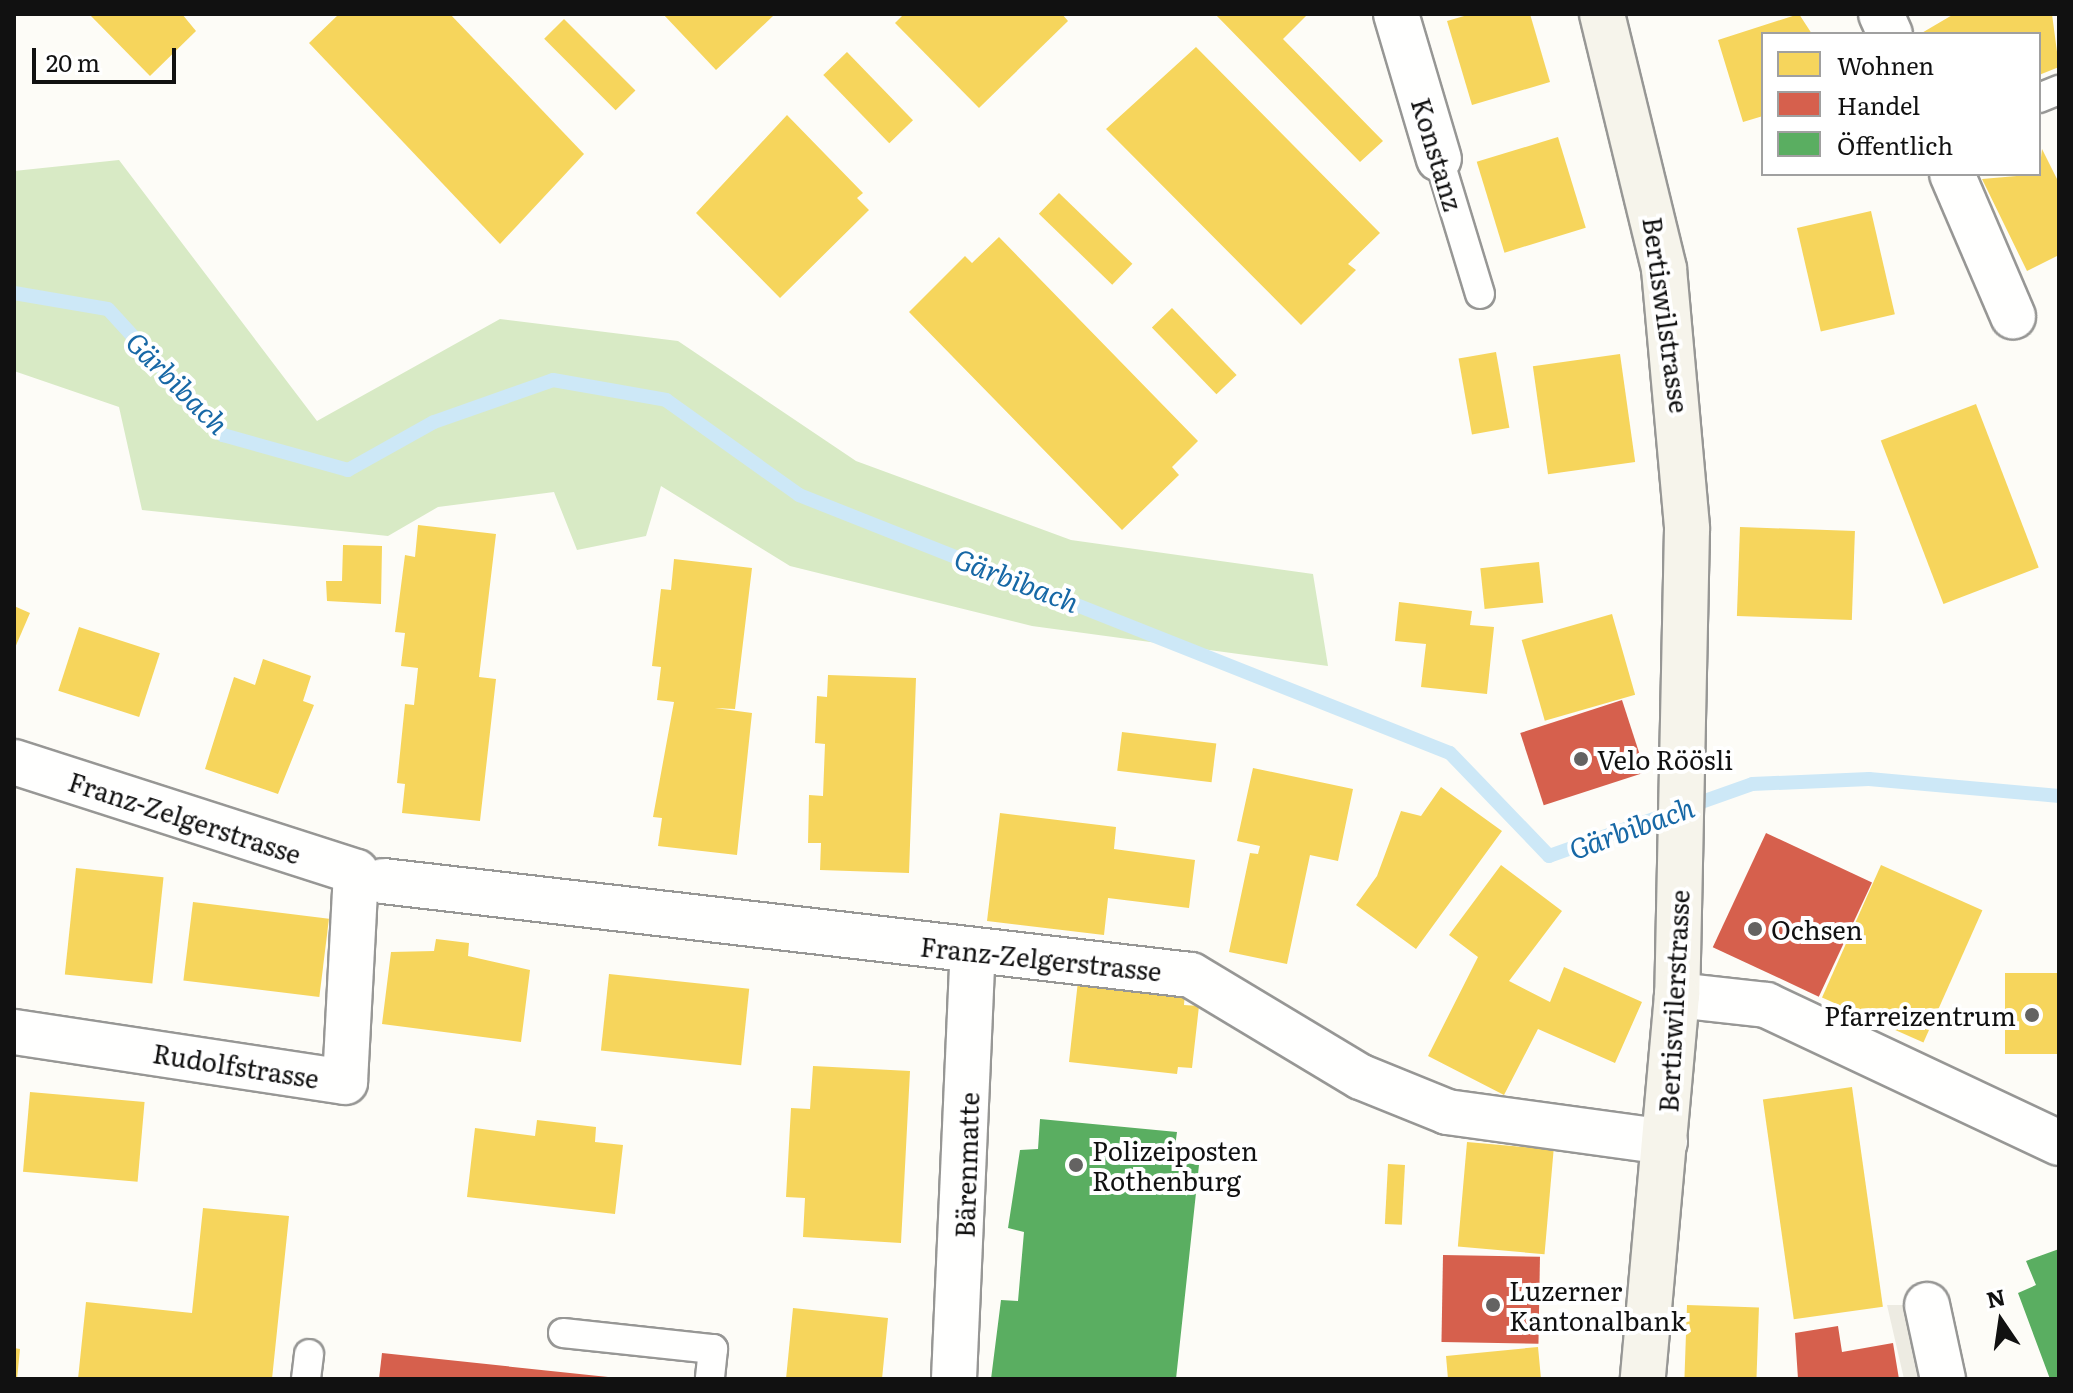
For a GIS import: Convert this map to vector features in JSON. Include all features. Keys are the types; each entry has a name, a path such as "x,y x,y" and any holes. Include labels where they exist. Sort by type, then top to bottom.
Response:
{"main road":[{"name":"Bertiswilstrasse","path":"1602,14 1664,269 1680,393 1687,630"},
{"name":"Bertiswilerstrasse","path":"1643,1379 1677,995 1687,630"}],"street":[{"name":"Konstanz","path":"1396,14 1439,159"},
{"path":"1953,176 2013,316"},
{"name":"Franz-Zelgerstrasse","path":"14,762 370,877 1191,975 1361,1077 1447,1112 1665,1142"},
{"name":"Rudolfstrasse","path":"14,1032 345,1082 370,877"},
{"name":"Bärenmatte","path":"954,1379 973,950"},
{"path":"1677,995 1766,1005 2059,1143"},
{"path":"1927,1305 1943,1379"}],"lane":[{"name":"Konstanz","path":"1439,159 1480,294"},
{"path":"563,1333 713,1349 710,1379"}],"green space":[{"path":"119,160 317,421 500,319 678,341 856,461 1071,540 1313,574 1328,666 1032,626 790,566 661,486 646,536 577,550 554,492 438,507 388,536 142,510 119,407 14,371 14,171"}],"shaded area":[{"path":"1887,1305 1927,1305 1968,1379 1904,1379"}],"building: Wohnen":[{"path":"89,14 182,14 196,31 150,76"},
{"path":"339,14 450,14 584,154 500,244 309,43"},
{"path":"663,14 771,14 773,16 716,70"},
{"path":"904,14 1062,14 1068,21 979,108 895,23"},
{"path":"1215,14 1308,14 1283,39 1383,141 1360,162"},
{"path":"1471,14 1530,14 1550,82 1472,105 1447,21"},
{"path":"1799,14 1811,32 1761,32 1761,117 1743,122 1718,40"},
{"path":"1954,14 2052,14 2059,67 2041,74 2041,32 1923,32"},
{"path":"564,19 635,90 616,110 544,39"},
{"path":"1196,47 1380,233 1348,264 1356,270 1301,325 1106,129"},
{"path":"847,52 913,120 889,143 823,75"},
{"path":"787,115 863,193 857,198 869,210 780,298 696,213"},
{"path":"1558,137 1586,228 1504,253 1477,162"},
{"path":"2042,149 2059,183 2059,255 2027,271 1982,179 2041,176"},
{"path":"1059,193 1132,264 1112,285 1039,214"},
{"path":"1871,211 1895,314 1821,331 1797,228"},
{"path":"999,237 1198,441 1172,467 1179,475 1122,530 909,312 965,256 972,263"},
{"path":"1172,308 1237,375 1216,394 1152,327"},
{"path":"1496,352 1509,428 1472,434 1459,359"},
{"path":"1620,354 1635,462 1548,474 1533,366"},
{"path":"1976,404 2039,567 1943,604 1881,441"},
{"path":"418,525 496,534 479,677 496,679 480,821 402,813 405,784 397,783 405,704 414,705 418,668 401,666 405,633 395,632 405,555 415,557"},
{"path":"1740,527 1855,531 1852,620 1737,616"},
{"path":"343,545 382,546 381,604 327,601 326,581 342,581"},
{"path":"674,559 752,568 735,709 715,708 752,713 737,855 658,846 662,818 653,817 674,702 657,700 661,667 652,666 661,589 671,590"},
{"path":"1539,562 1543,603 1485,609 1480,568"},
{"path":"1399,602 1472,611 1470,625 1494,627 1487,694 1421,687 1426,644 1395,641"},
{"path":"14,606 30,613 14,650"},
{"path":"1612,614 1635,695 1545,721 1522,640"},
{"path":"79,627 160,653 139,717 58,691"},
{"path":"263,659 311,676 303,701 314,705 278,794 205,769 234,677 255,685"},
{"path":"828,675 916,678 909,873 820,870 821,843 808,843 809,795 823,796 825,744 815,743 817,696 827,697"},
{"path":"1122,732 1216,744 1212,782 1117,771"},
{"path":"1253,768 1353,789 1338,861 1310,855 1287,964 1229,952 1250,853 1258,854 1260,846 1237,841"},
{"path":"1441,787 1502,831 1416,949 1356,905 1377,876 1401,811 1421,816"},
{"path":"1000,813 1116,827 1114,849 1195,860 1189,908 1108,898 1104,935 987,921"},
{"path":"1501,865 1562,911 1509,981 1550,1002 1564,967 1642,1002 1615,1063 1538,1029 1504,1095 1428,1056 1478,957 1449,935"},
{"path":"1881,865 1982,910 1923,1043 1822,997"},
{"path":"76,868 164,877 152,984 65,974"},
{"path":"193,902 329,919 319,997 183,980"},
{"path":"436,939 469,943 468,956 530,970 521,1042 382,1024 391,952 434,951"},
{"name":"Pfarreizentrum","path":"2005,973 2059,973 2059,1054 2005,1054"},
{"path":"609,974 749,989 741,1065 601,1051"},
{"path":"1078,981 1185,992 1184,1005 1199,1006 1192,1068 1178,1067 1177,1074 1069,1062"},
{"path":"813,1066 910,1071 901,1243 803,1237 805,1198 786,1197 791,1108 810,1109"},
{"path":"1852,1087 1883,1307 1794,1319 1763,1100"},
{"path":"30,1092 145,1102 138,1182 23,1172"},
{"path":"537,1120 596,1127 595,1142 623,1145 615,1214 467,1197 475,1128 535,1136"},
{"path":"1467,1142 1554,1150 1545,1254 1458,1247"},
{"path":"1388,1164 1405,1165 1402,1225 1385,1224"},
{"path":"203,1208 289,1216 272,1379 78,1379 86,1302 192,1313"},
{"path":"1687,1305 1759,1308 1756,1379 1684,1379"},
{"path":"793,1308 888,1318 882,1379 786,1379"},
{"path":"1538,1347 1541,1379 1448,1379 1446,1356"},
{"path":"14,1348 20,1349 17,1379 14,1379"}],"building: Handel":[{"path":"1622,700 1645,772 1544,805 1520,733"},
{"path":"1766,833 1872,882 1819,997 1713,947"},
{"path":"1443,1255 1540,1257 1538,1344 1441,1342"},
{"path":"1838,1326 1842,1352 1893,1343 1899,1379 1798,1379 1795,1333"},
{"path":"382,1353 608,1377 608,1379 379,1379"}],"building: Öffentlich":[{"path":"1040,1119 1177,1132 1173,1161 1199,1165 1176,1379 991,1379 1001,1300 1018,1301 1024,1232 1008,1228 1020,1150 1038,1149"},
{"path":"2059,1249 2059,1378 2050,1379 2018,1293 2036,1285 2026,1261"}],"waterway":[{"name":"Gärbibach","path":"14,293 108,309 223,435 348,470 434,422 553,380 666,400 799,495 1450,753 1549,856 1752,784 1869,779 2059,796"}],"place":[{"name":"Velo Röösli","path":"1581,759"},
{"name":"Ochsen","path":"1755,929"},
{"name":"Pfarreizentrum","path":"2032,1015"},
{"name":"Polizeiposten Rothenburg","path":"1076,1165"},
{"name":"Luzerner Kantonalbank","path":"1493,1305"}]}
